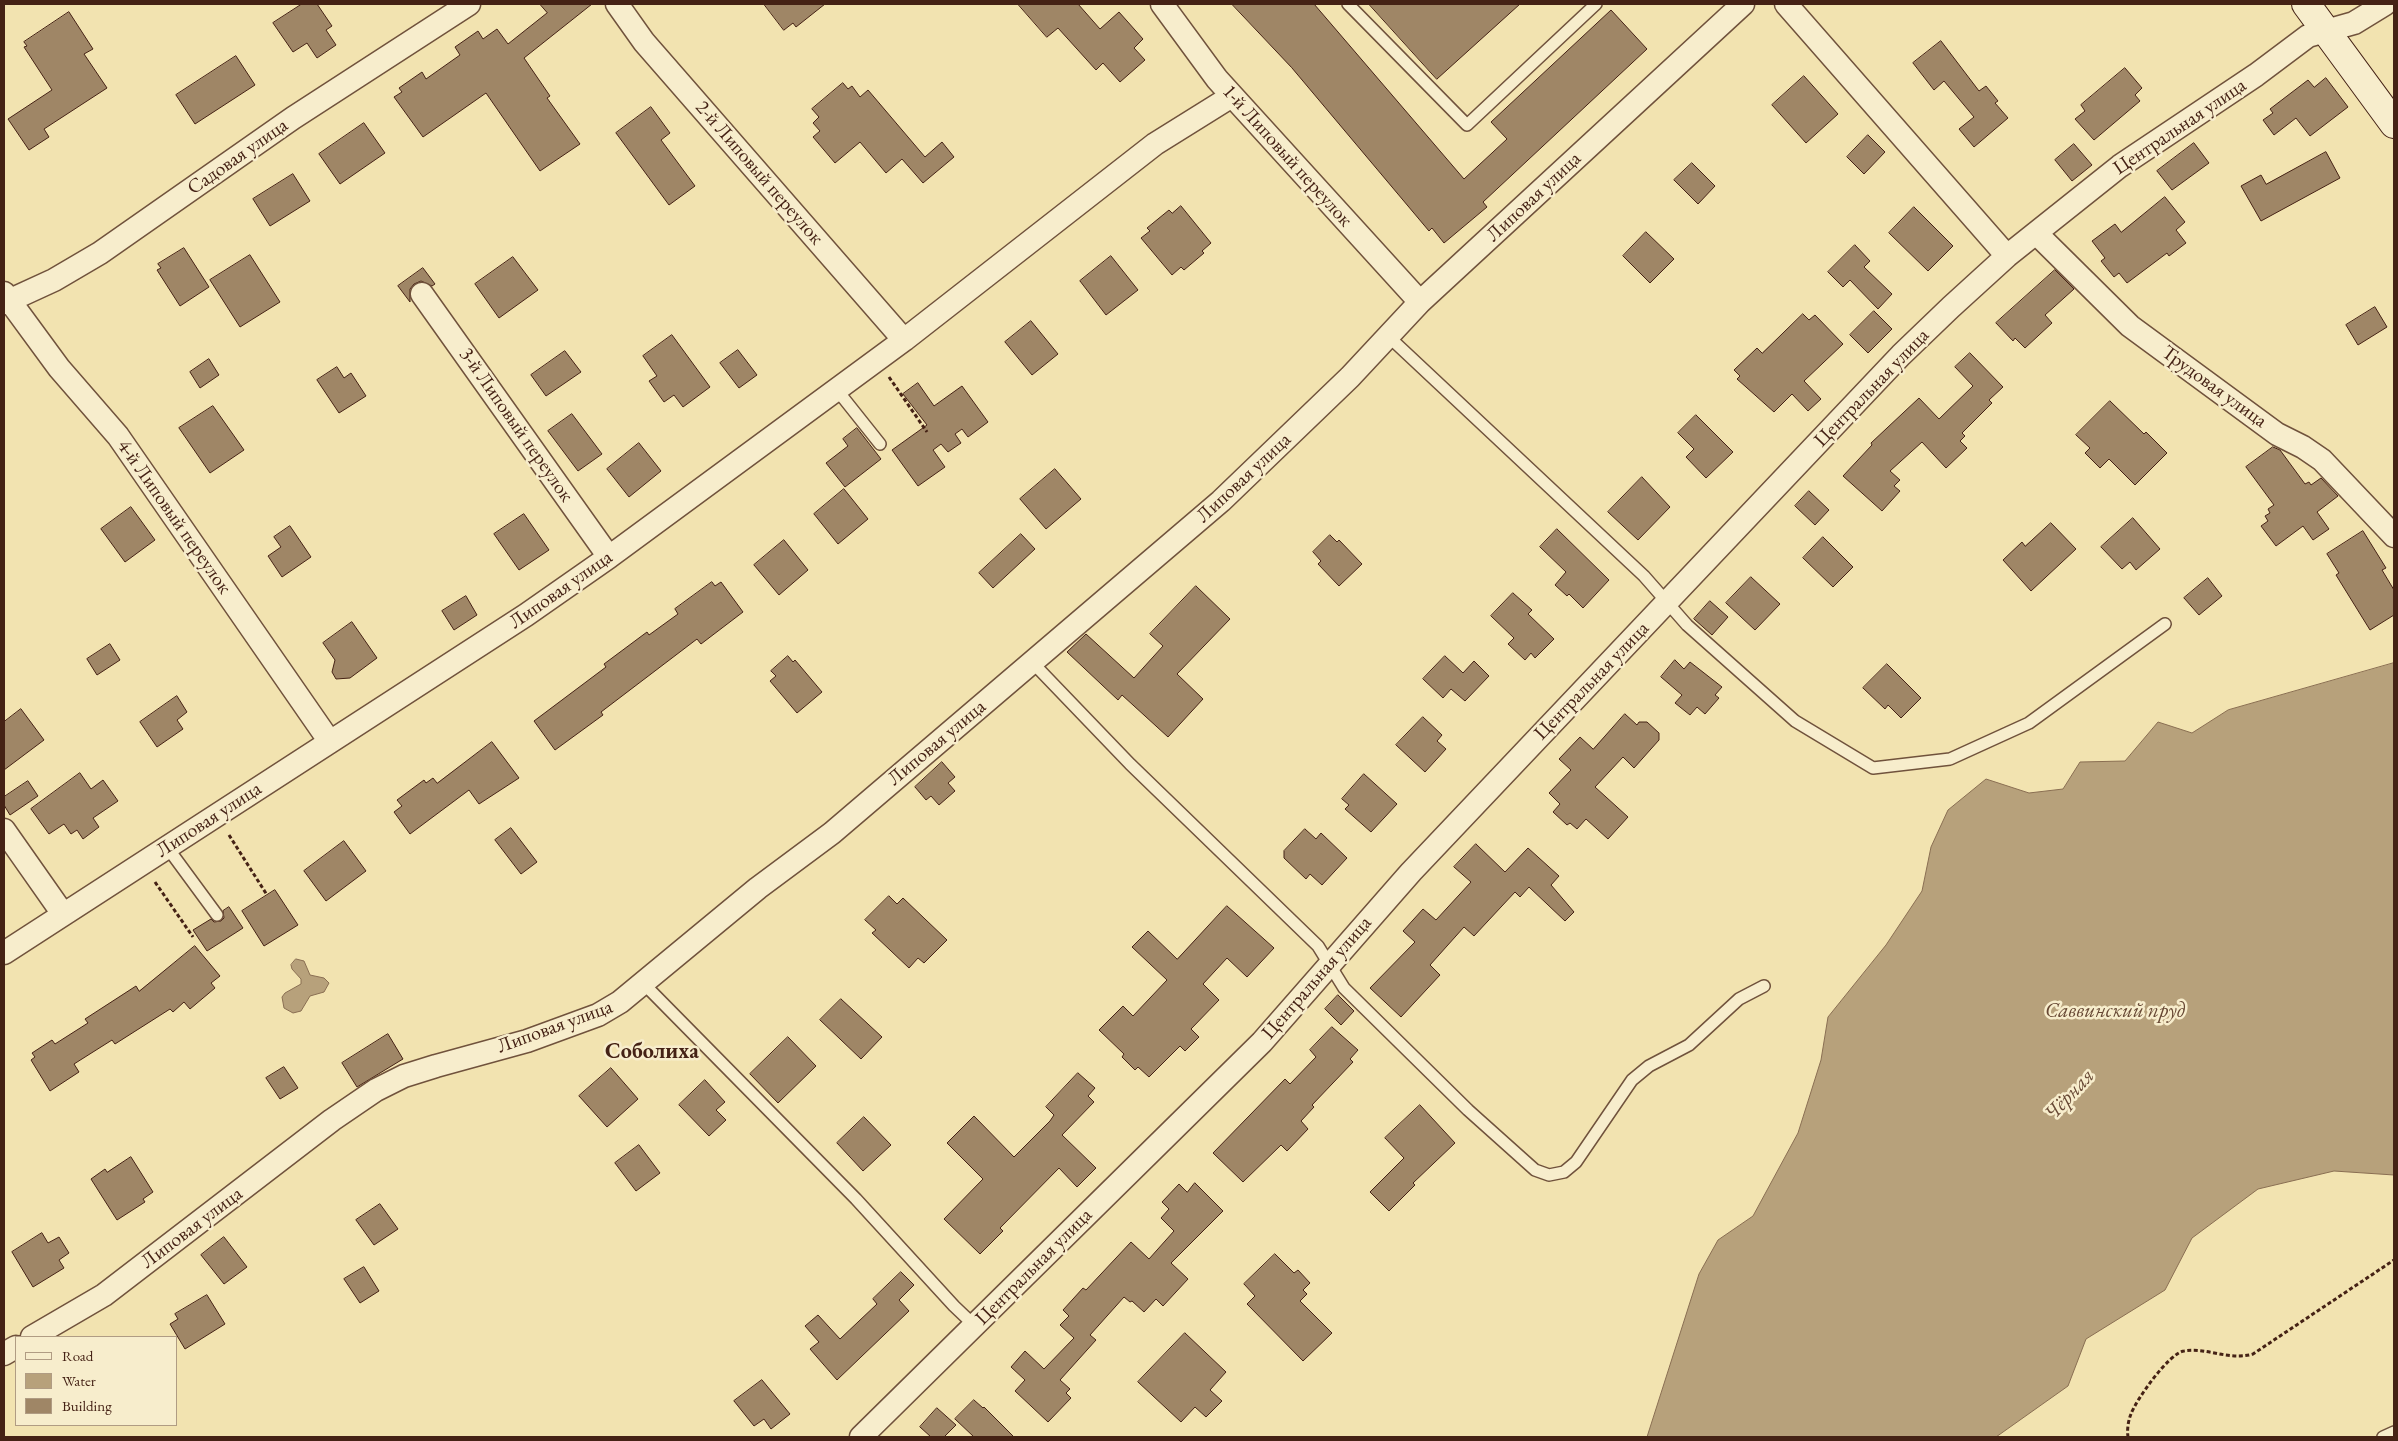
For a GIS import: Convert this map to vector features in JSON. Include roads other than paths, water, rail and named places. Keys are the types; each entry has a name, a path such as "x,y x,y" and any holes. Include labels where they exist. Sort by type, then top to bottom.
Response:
{"main road":[{"path":"2306,4 2328,30 2394,124"}],"street":[{"name":"Садовая улица","path":"6,298 54,280 100,253 293,118 469,4"},
{"name":"2-й Липовый переулок","path":"617,4 644,42 904,340"},
{"name":"1-й Липовый переулок","path":"1162,4 1232,96 1420,302"},
{"name":"Липовая улица","path":"34,1336 104,1295 332,1120 376,1090 412,1074 527,1041 598,1015 620,1002 758,888 832,833 1221,501 1350,377 1420,302 1743,4"},
{"path":"1786,4 2007,256"},
{"name":"Центральная улица","path":"870,1435 975,1326 1262,1042 1411,872 1901,356 2007,256 2120,166 2256,75 2308,36 2354,23 2386,4"},
{"name":"Липовая улица","path":"4,954 526,615 609,557 904,340 1155,144 1232,96"},
{"name":"Трудовая улица","path":"2036,233 2130,326 2277,434 2303,446 2322,460 2394,536"},
{"name":"3-й Липовый переулок","path":"422,294 609,557"},
{"name":"4-й Липовый переулок","path":"6,298 59,368 118,436 330,742"},
{"path":"4,830 63,914"},
{"path":"4,1354 15,1348"}],"lane":[{"path":"1348,4 1467,125 1596,4"},
{"path":"1388,336 1644,576 1687,625 1795,721 1873,768 1950,758 2029,723 2165,624"},
{"path":"837,390 880,444"},
{"path":"1032,662 1130,764 1318,946 1344,988 1468,1110 1535,1170 1549,1175 1564,1172 1576,1162 1632,1080 1649,1066 1689,1045 1739,999 1764,986"},
{"path":"167,847 218,915"},
{"path":"643,983 850,1192 954,1306 975,1326"},
{"path":"2383,1437 2394,1432"}],"water":[{"name":"Саввинский пруд","path":"2394,663 2394,1175 2334,1171 2258,1189 2192,1238 2165,1290 2086,1339 2068,1386 1996,1437 1647,1437 1699,1274 1718,1240 1753,1216 1798,1133 1821,1060 1828,1017 1886,945 1922,891 1931,847 1948,810 1986,779 2029,793 2063,789 2080,762 2125,761 2158,722 2192,733 2228,710"},
{"path":"296,959 304,961 310,975 324,978 329,983 324,992 310,996 301,1011 293,1013 284,1008 282,997 285,993 301,984 301,979 292,969 291,965"}],"district":[{"name":"Соболиха","path":"652,1052"}],"water label":[{"name":"Чёрная","path":"2070,1095"}]}
